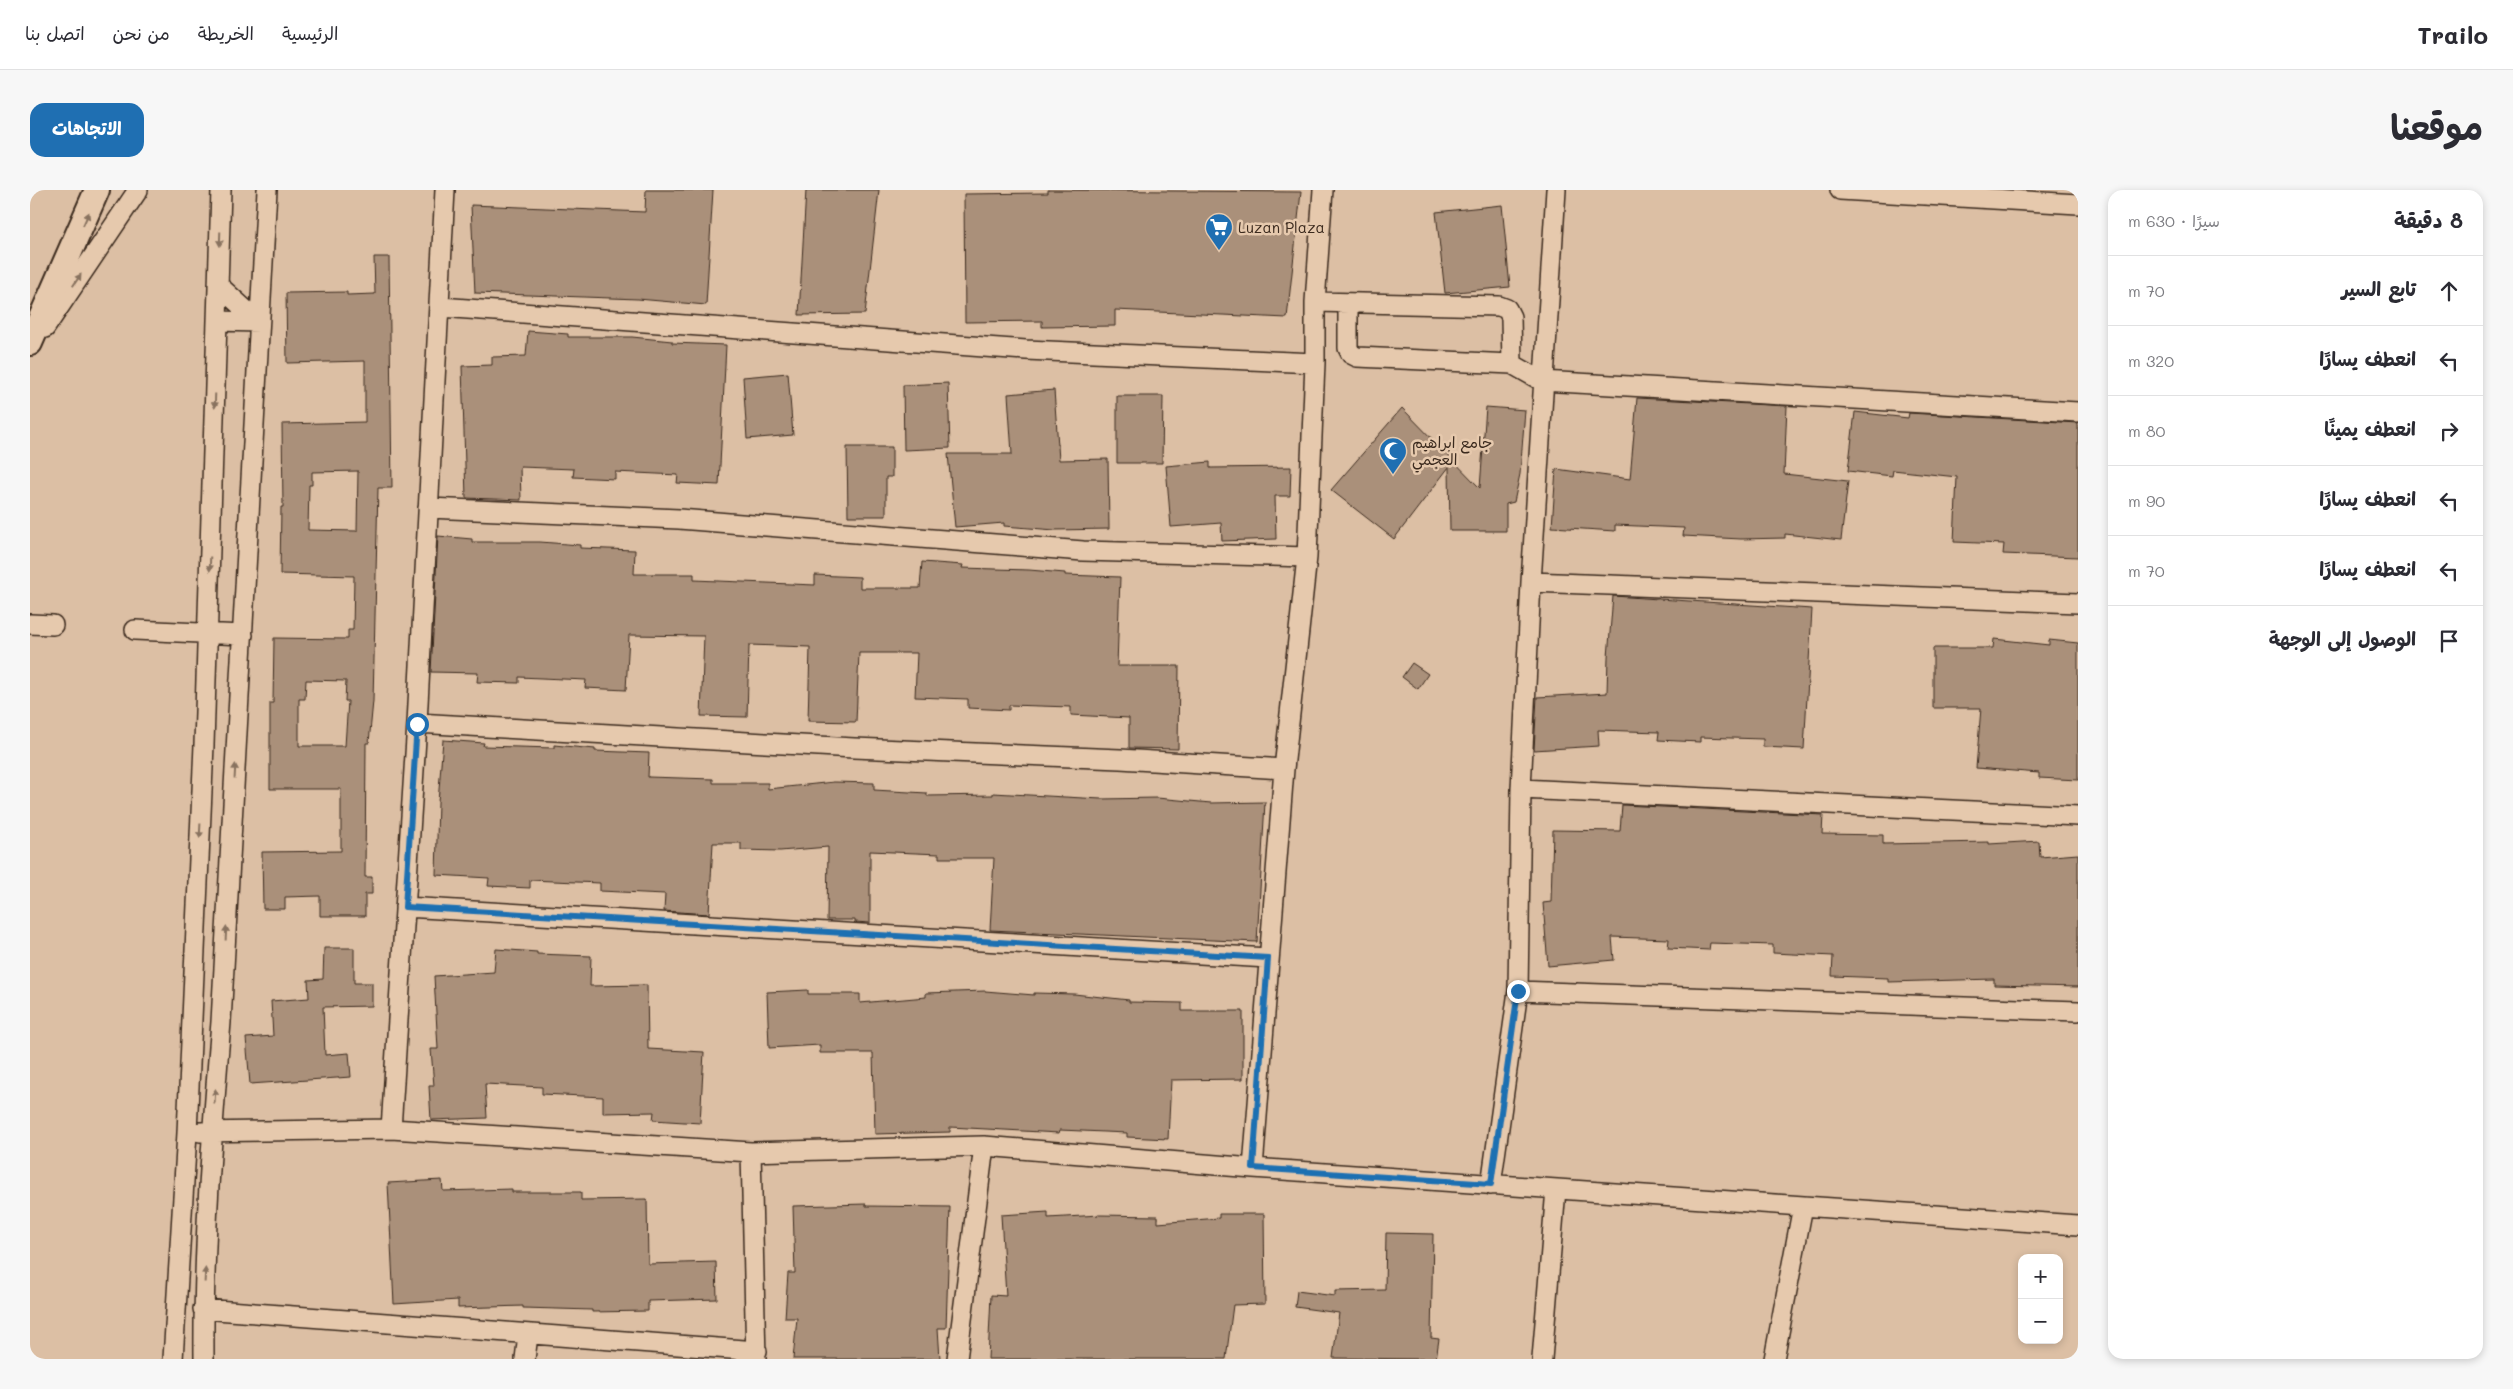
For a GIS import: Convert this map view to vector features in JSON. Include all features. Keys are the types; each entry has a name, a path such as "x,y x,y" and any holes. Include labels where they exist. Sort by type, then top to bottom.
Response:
{"main road":[{"path":"30,343 97,190"}],"street":[{"path":"30,349 138,190"},
{"path":"174,1359 187,1133 208,632 221,190"},
{"path":"204,1359 203,1309 212,1130 221,1012 267,190"},
{"path":"391,1129 417,724 445,190"},
{"path":"1253,1168 1284,769 1307,557 1315,363 1315,302 1323,190"},
{"path":"1491,1184 1518,991 1521,789 1542,381 1556,190"},
{"path":"1840,190 2078,204"},
{"path":"217,321 259,322 218,285"},
{"path":"1315,302 1499,306 1507,309 1511,317 1512,364"},
{"path":"1348,303 1348,348 1351,354 1357,357 1512,364 1542,381 2078,412"},
{"path":"440,307 1026,350 1315,363"},
{"path":"428,508 679,519 1083,551 1307,557"},
{"path":"1531,582 2078,603"},
{"path":"30,624 53,625"},
{"path":"135,630 242,635"},
{"path":"417,724 1284,769"},
{"path":"1521,789 2078,816"},
{"path":"405,907 1268,958"},
{"path":"1518,991 2078,1011"},
{"path":"187,1133 212,1130 391,1129 751,1152 984,1146 1253,1168 2078,1225"},
{"path":"957,1359 984,1146"},
{"path":"203,1309 528,1334 757,1355 751,1152"},
{"path":"1542,1359 1556,1189"},
{"path":"1774,1359 1803,1206"},
{"path":"525,1359 528,1334"}],"building":[{"path":"646,190 713,190 706,305 638,299 475,293 471,205 645,212"},
{"path":"806,190 879,190 865,314 799,315"},
{"path":"1048,190 1301,192 1287,318 1115,310 1115,326 1042,327 1042,321 965,322 964,194 1048,193"},
{"path":"1502,205 1510,287 1445,293 1436,212"},
{"path":"374,257 389,257 392,488 378,488 373,701 369,743 366,743 365,877 372,877 372,894 365,894 365,916 320,916 320,896 285,897 285,909 263,909 262,852 341,851 341,789 270,789 270,703 273,703 274,638 348,639 348,630 353,630 354,576 280,574 281,507 283,507 282,424 365,422 365,361 287,363 286,293 347,292 347,295 375,294","holes":["358,471 357,531 308,530 309,485 312,485 312,472","306,680 346,681 345,701 348,701 345,746 299,746 299,699 305,699"]},
{"path":"528,331 568,334 568,337 632,337 672,341 672,343 726,345 719,485 677,483 678,475 615,472 615,479 573,477 574,469 520,467 521,500 466,498 462,366 492,365 492,357 526,356"},
{"path":"788,373 793,435 747,439 743,377"},
{"path":"948,383 950,448 904,450 903,385"},
{"path":"1054,390 1059,460 1108,459 1109,529 1055,530 1004,526 1004,523 955,527 948,454 1012,454 1008,394"},
{"path":"1117,396 1163,396 1162,463 1117,463"},
{"path":"1637,398 1787,406 1784,474 1848,481 1841,540 1785,534 1785,538 1741,539 1683,536 1684,528 1615,525 1615,531 1552,527 1556,469 1630,479"},
{"path":"1486,407 1525,410 1520,474 1514,502 1506,504 1506,531 1450,531 1449,467 1394,539 1331,490 1402,408 1480,488"},
{"path":"1855,412 1908,418 1909,413 2078,423 2078,557 2003,554 2004,544 1954,542 1957,477 1893,470 1892,476 1848,471"},
{"path":"847,447 892,447 892,477 886,477 886,516 848,516"},
{"path":"1210,462 1210,468 1291,467 1290,496 1275,496 1276,539 1222,541 1221,523 1171,527 1166,466"},
{"path":"438,536 472,539 472,542 540,542 580,545 580,548 635,550 634,574 694,574 694,580 815,585 815,575 860,577 860,588 920,588 922,562 963,565 962,568 1029,570 1065,573 1065,575 1120,577 1117,666 1179,666 1178,749 1129,748 1129,718 1071,715 1071,707 1009,705 1009,710 968,708 968,699 915,697 917,653 859,653 856,722 808,721 810,647 749,645 747,717 701,716 704,636 629,635 626,690 585,688 586,680 519,677 519,683 477,682 478,673 431,672"},
{"path":"1613,596 1812,609 1804,749 1763,747 1763,739 1700,737 1700,742 1658,740 1659,732 1598,730 1599,746 1534,750 1537,697 1607,693"},
{"path":"1994,639 2049,645 2049,640 2078,643 2078,780 2039,778 2039,773 1976,768 1981,708 1933,708 1933,648 1993,648"},
{"path":"1412,663 1428,674 1418,689 1402,677"},
{"path":"443,740 484,743 483,746 554,748 554,745 595,749 595,751 649,753 648,777 713,779 713,783 768,783 768,789 834,782 874,783 874,790 927,793 927,796 993,795 993,793 1101,799 1157,798 1211,803 1265,802 1257,942 990,930 994,858 939,858 939,854 870,851 870,923 855,922 855,920 827,920 828,847 780,851 741,850 741,843 713,843 709,914 664,911 665,894 600,891 600,883 530,880 530,888 488,886 489,878 436,875 438,802"},
{"path":"1622,805 1823,815 1822,834 1883,835 1883,844 1989,842 1989,844 2039,841 2040,857 2078,854 2078,987 1994,985 1994,979 1888,982 1888,978 1832,976 1833,956 1773,953 1773,945 1710,943 1709,950 1668,948 1669,939 1612,937 1614,960 1548,966 1543,903 1551,902 1553,830 1620,831"},
{"path":"324,948 354,948 354,983 372,983 372,1006 323,1007 325,1055 349,1053 351,1077 250,1084 246,1038 273,1036 271,1001 309,998 308,980 323,979"},
{"path":"496,949 537,952 537,954 591,956 590,986 647,985 648,1049 704,1052 700,1123 653,1120 654,1112 603,1113 603,1097 542,1094 542,1087 485,1084 487,1118 431,1120 429,1086 434,1086 431,1049 438,1049 434,976 494,972"},
{"path":"808,990 808,994 860,994 860,1003 926,997 926,993 985,991 1034,995 1034,993 1074,994 1129,1000 1129,1002 1182,1003 1182,1011 1243,1011 1243,1079 1171,1080 1168,1139 1127,1137 1127,1133 1060,1130 1059,1133 950,1127 950,1132 875,1134 873,1053 820,1053 820,1045 769,1048 767,992"},
{"path":"442,1180 443,1191 512,1189 512,1192 581,1192 581,1200 647,1199 648,1264 716,1262 717,1299 648,1301 648,1311 592,1312 592,1310 523,1308 523,1306 458,1308 458,1300 394,1304 388,1183"},
{"path":"866,1204 866,1206 950,1207 946,1328 938,1328 940,1359 793,1359 797,1318 785,1318 788,1273 795,1273 793,1206"},
{"path":"1048,1212 1048,1218 1100,1215 1158,1216 1158,1223 1219,1218 1219,1214 1264,1214 1265,1304 1233,1305 1226,1359 988,1359 991,1295 1006,1296 1001,1215"},
{"path":"1386,1233 1433,1234 1431,1338 1439,1339 1436,1359 1333,1358 1339,1313 1295,1307 1297,1291 1335,1296 1335,1291 1385,1290"}],"place":[{"name":"Luzan Plaza","path":"1219,251"},
{"name":"جامع ابراهيم العجمي","path":"1393,475"}],"route":[{"path":"417,724 405,907 992,944 1268,958 1253,1168 1491,1184 1518,991"}]}
